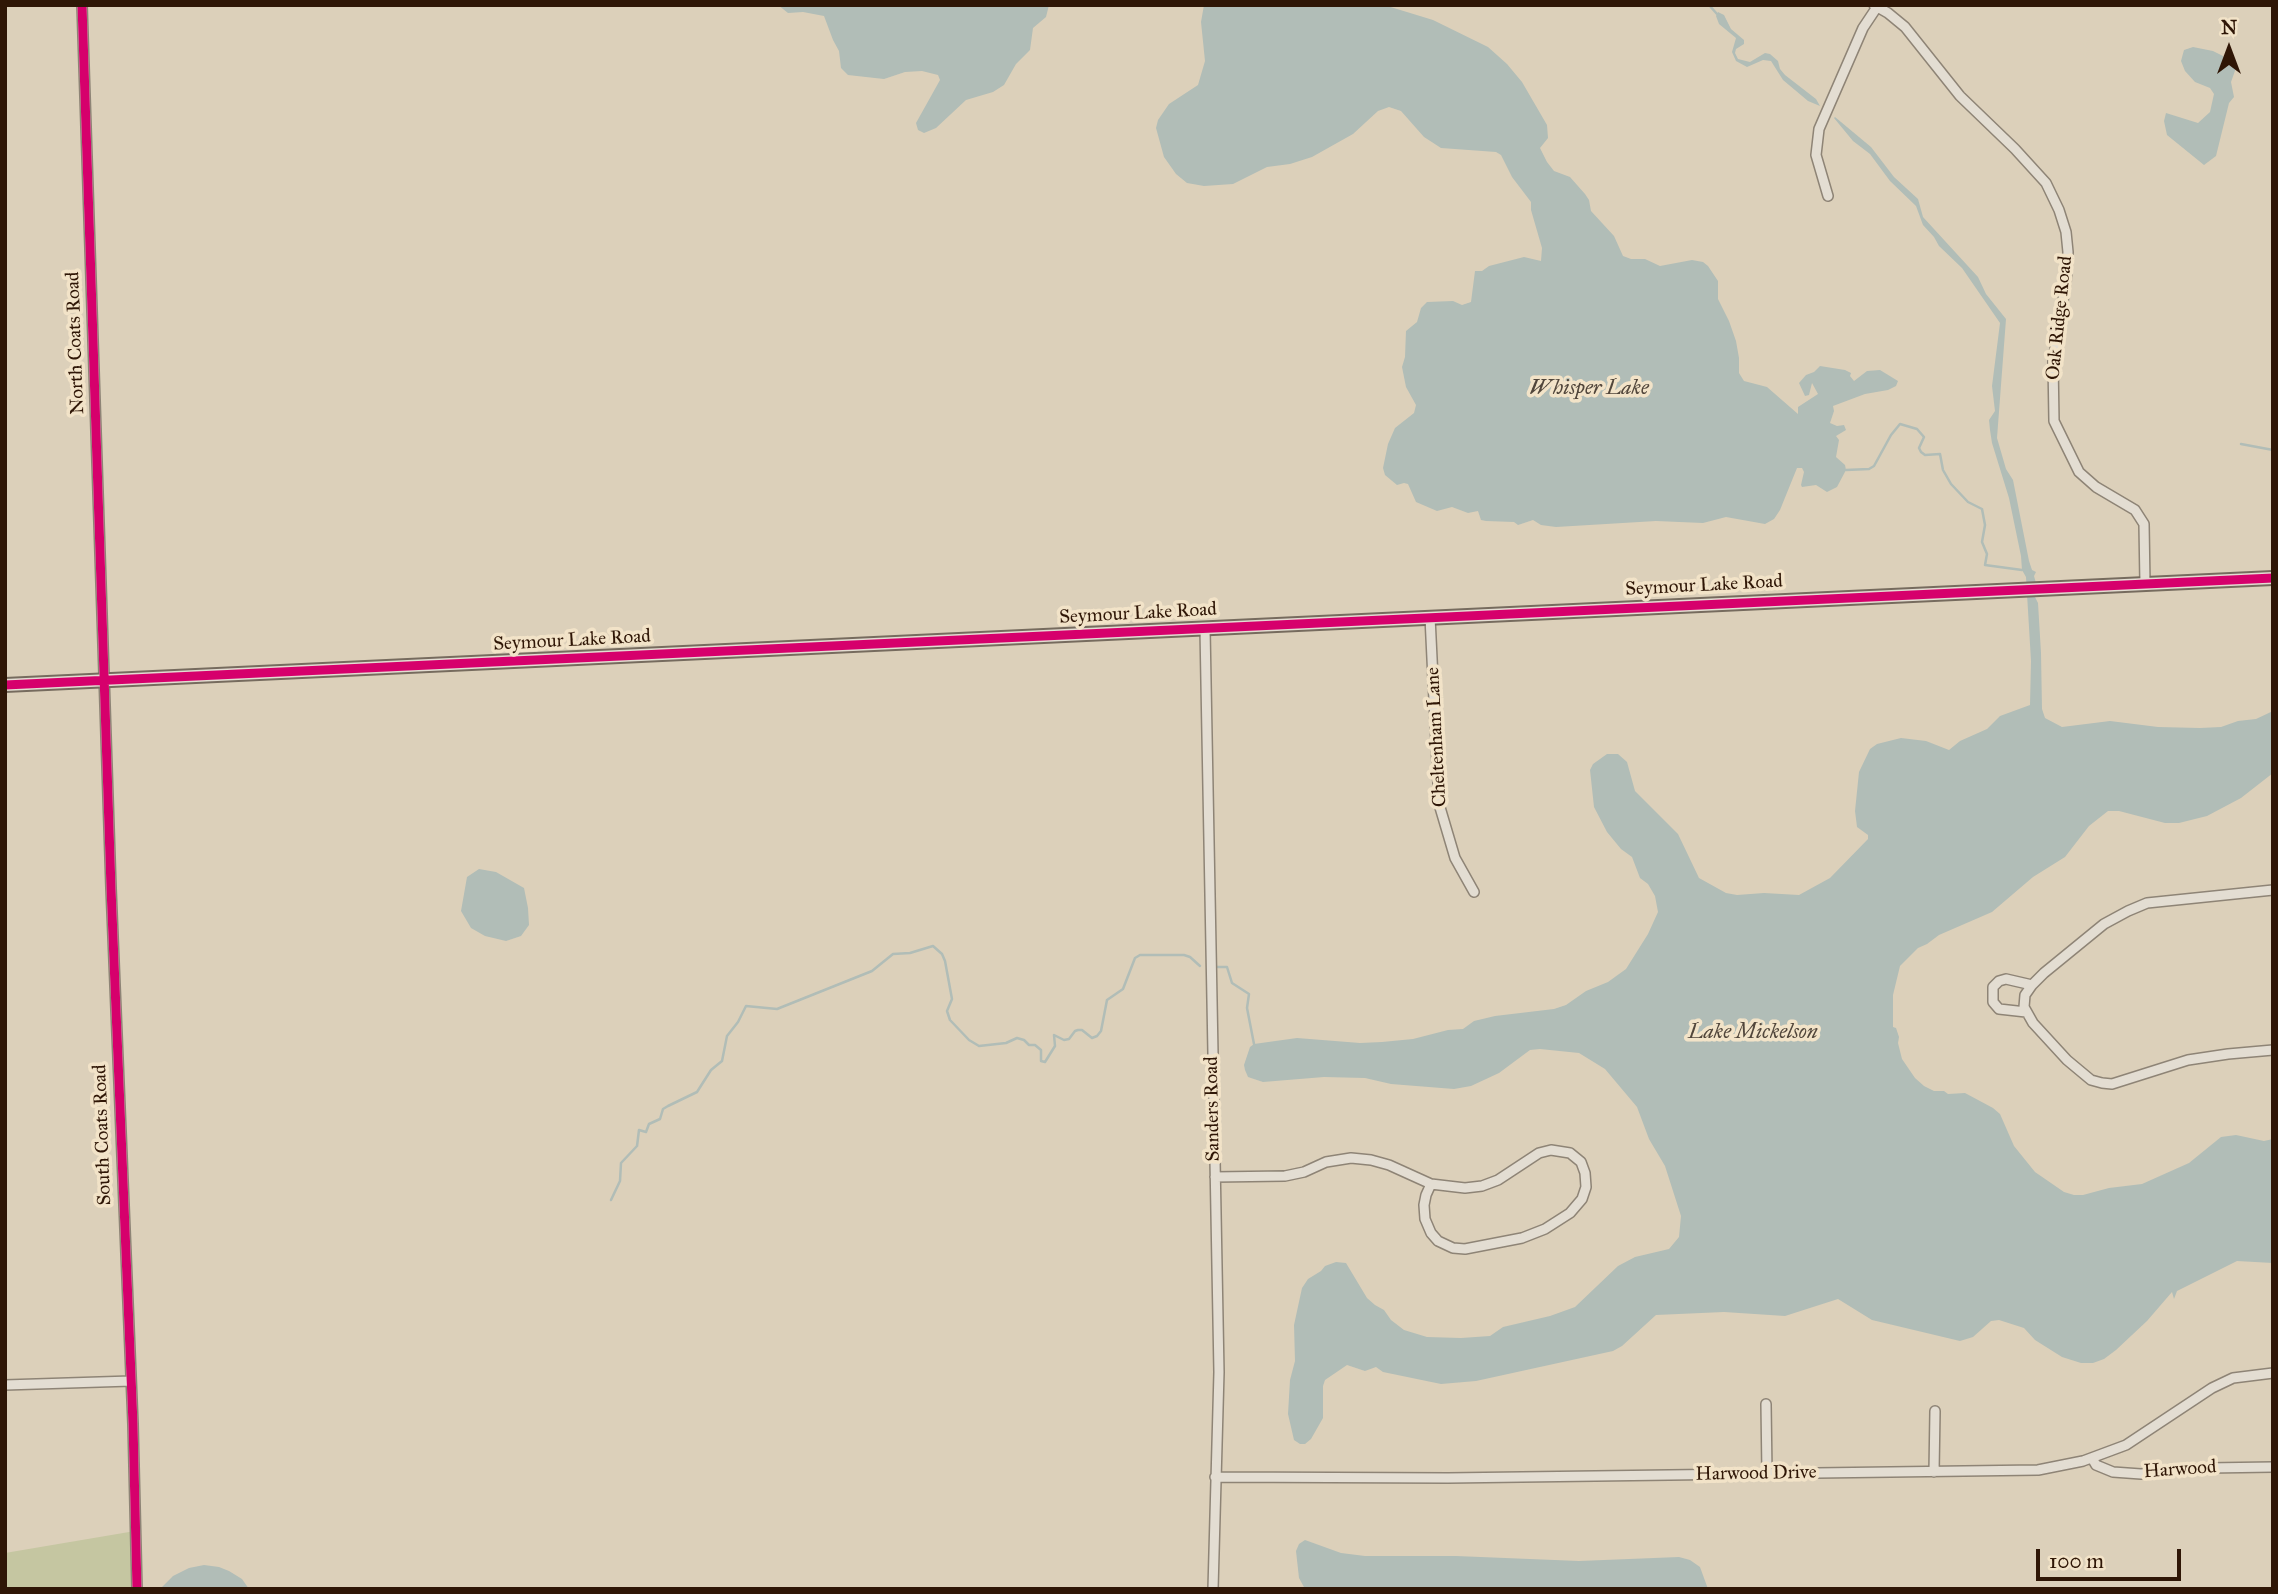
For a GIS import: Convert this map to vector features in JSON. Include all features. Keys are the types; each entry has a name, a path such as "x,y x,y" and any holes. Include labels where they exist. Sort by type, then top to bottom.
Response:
{"street":[{"name":"North Coats Road","path":"82,5 105,680"},
{"path":"1828,197 1816,155 1819,129 1875,6"},
{"name":"Oak Ridge Road","path":"1875,6 1888,12 1905,27 1961,96 2046,183 2059,210 2066,232 2068,252 2053,362 2054,421 2079,472 2096,487 2135,510 2144,524 2145,584"},
{"name":"Seymour Lake Road","path":"5,685 2273,578"},
{"name":"Cheltenham Lane","path":"1430,617 1439,804 1455,858 1474,892"},
{"name":"Sanders Road","path":"1205,629 1219,1372 1213,1589"},
{"name":"South Coats Road","path":"105,680 137,1589"},
{"path":"2273,890 2147,903 2104,924 2032,985 2025,995 2024,1007 2074,1066 2091,1080 2102,1083 2112,1084 2188,1060 2273,1050"},
{"path":"2026,1012 1999,1009 1993,1002 1993,987 1998,981 2006,979 2032,985"},
{"path":"1214,1177 1285,1176 1351,1158 1389,1165 1432,1184 1465,1188 1482,1186 1514,1171 1539,1153 1552,1150 1570,1153 1581,1162 1587,1187 1582,1199 1570,1213 1545,1229 1522,1238 1465,1249 1453,1248 1438,1241 1431,1233 1425,1219 1424,1205 1432,1184"},
{"name":"Harwood Drive","path":"1215,1477 1448,1478 2038,1470 2092,1458 2126,1445 2212,1388 2233,1378 2273,1373"},
{"path":"5,1385 131,1381"},
{"path":"1766,1404 1767,1474"},
{"path":"1934,1472 1935,1411"},
{"name":"Harwood","path":"2092,1458 2096,1465 2113,1472 2141,1474 2208,1468 2273,1467"}],"green space":[{"path":"135,1531 137,1589 5,1589 5,1553"}],"water":[{"path":"778,5 1049,5 1046,17 1033,28 1030,50 1016,64 1004,85 993,92 966,100 936,128 924,133 918,130 916,123 940,80 938,75 922,71 905,72 884,79 848,75 841,68 839,51 824,16 803,12 788,13"},
{"name":"Whisper Lake","path":"1204,5 1384,5 1433,20 1488,47 1522,82 1547,125 1548,138 1540,148 1547,162 1554,171 1570,177 1585,194 1591,211 1614,236 1623,256 1645,259 1660,266 1692,260 1708,266 1718,281 1718,299 1736,341 1739,373 1744,381 1767,387 1798,414 1798,407 1818,394 1812,383 1809,395 1805,396 1799,383 1820,366 1845,370 1851,373 1854,381 1867,371 1880,370 1898,381 1896,386 1888,390 1865,394 1833,406 1830,423 1844,425 1846,430 1836,436 1839,440 1836,457 1845,465 1846,470 1837,487 1827,492 1816,485 1802,487 1804,472 1802,468 1797,468 1780,510 1774,519 1765,524 1726,517 1703,523 1656,521 1556,527 1541,525 1533,520 1518,525 1514,522 1481,520 1478,511 1468,513 1452,507 1437,511 1416,502 1408,484 1397,485 1385,475 1383,468 1388,444 1395,428 1414,413 1416,405 1406,387 1402,367 1406,331 1417,322 1421,308 1427,302 1453,301 1462,305 1471,302 1475,271 1524,257 1541,261 1542,248 1531,202 1512,177 1501,155 1496,152 1441,148 1424,137 1401,111 1389,107 1378,111 1353,134 1312,157 1267,167 1233,184 1204,186 1187,183 1176,174 1164,157 1156,128 1169,104 1198,85 1205,61 1201,22"},
{"path":"1718,12 1724,15 1731,29 1744,40 1744,44 1736,49 1738,59 1750,62 1765,53 1770,54 1778,61 1785,75 1816,99 1820,106 1808,101 1783,80 1771,61 1763,60 1747,67 1736,61 1732,52 1736,38 1719,24 1716,16"},
{"path":"2193,47 2213,51 2223,56 2226,61 2235,61 2236,68 2231,82 2234,97 2229,103 2216,156 2204,165 2167,135 2164,121 2166,113 2198,123 2210,112 2214,94 2210,88 2195,82 2185,71 2181,61 2184,50"},
{"name":"Lake Mickelson","path":"1835,117 1871,147 1894,177 1918,199 1923,217 1978,277 1986,294 2006,319 1997,438 2006,469 2013,480 2029,561 2032,570 2036,572 2035,597 2038,603 2042,709 2045,718 2062,727 2110,721 2158,727 2200,728 2221,727 2256,719 2273,711 2273,773 2241,798 2207,816 2179,823 2165,823 2119,811 2108,811 2089,826 2065,857 2033,877 1992,912 1939,935 1918,948 1900,966 1893,995 1893,1027 1899,1037 1902,1059 1924,1086 1948,1094 1965,1093 1993,1108 2000,1114 2014,1146 2035,1172 2064,1192 2074,1195 2142,1184 2189,1163 2221,1137 2236,1135 2264,1141 2273,1139 2273,1263 2237,1261 2177,1291 2174,1299 2172,1292 2147,1321 2116,1350 2093,1363 2081,1363 2062,1357 2035,1340 2024,1328 1999,1320 1991,1321 1973,1337 1960,1341 1872,1320 1838,1299 1785,1316 1724,1312 1656,1315 1613,1351 1476,1381 1441,1384 1383,1372 1376,1367 1365,1371 1347,1365 1325,1380 1323,1418 1311,1439 1300,1444 1294,1440 1288,1414 1290,1380 1295,1361 1294,1325 1302,1288 1308,1279 1325,1266 1336,1262 1346,1263 1367,1298 1404,1330 1427,1337 1490,1336 1503,1327 1575,1307 1618,1266 1635,1257 1669,1249 1679,1237 1681,1216 1665,1166 1649,1139 1637,1107 1605,1069 1579,1053 1530,1050 1499,1073 1471,1086 1454,1089 1391,1084 1365,1078 1324,1077 1263,1082 1248,1077 1245,1070 1250,1047 1254,1044 1297,1038 1382,1042 1463,1029 1474,1021 1495,1016 1554,1009 1566,1005 1626,969 1658,912 1655,896 1648,884 1640,878 1632,857 1621,849 1607,832 1594,807 1590,770 1593,764 1607,754 1618,754 1627,762 1635,791 1678,834 1699,878 1726,893 1737,895 1799,895 1830,878 1868,839 1868,835 1857,827 1855,811 1859,772 1870,749 1877,744 1901,738 1926,741 1949,750 1960,741 1987,729 2000,716 2030,705 2031,661 2026,577 2022,570 2009,498 1992,443 1989,420 1995,411 1992,386 2000,323 1962,268 1939,246 1923,225 1916,206 1890,181 1870,154 1853,141"},
{"path":"479,869 496,872 524,888 529,925 521,936 506,941 485,936 471,928 461,911 467,877"},
{"path":"1305,1540 1341,1553 1365,1556 1456,1556 1579,1561 1679,1557 1700,1567 1708,1589 1305,1589 1299,1578 1296,1551 1299,1544"},
{"path":"204,1565 229,1571 242,1579 249,1589 160,1589 173,1576 189,1568"}],"waterway":[{"path":"1709,5 1717,14"},
{"path":"1846,470 1869,469 1874,466 1900,424 1917,429 1924,437 1919,448 1921,452 1925,455 1940,454 1943,470 1951,484 1968,502 1982,509 1985,525 1982,542 1987,554 1985,565 2022,570"},
{"path":"2241,444 2273,450"},
{"path":"611,1200 620,1181 621,1163 637,1146 639,1130 646,1132 649,1124 660,1119 663,1109 697,1092 711,1070 722,1061 727,1036 746,1006 777,1009 872,971 893,954 910,953 933,946 945,961 952,999 947,1011 950,1020 969,1040 979,1046 1006,1043 1017,1038 1024,1040 1041,1050 1041,1061 1045,1062 1055,1046 1054,1035 1064,1040 1069,1039 1075,1031 1082,1030 1092,1038 1097,1036 1101,1031 1107,1000 1123,989 1135,958 1140,955 1184,955 1200,966"},
{"path":"1216,967 1227,967 1232,983 1249,994 1247,1008 1254,1044"}],"cycle path":[{"path":"82,5 137,1589"},
{"path":"5,685 2273,578"}]}
